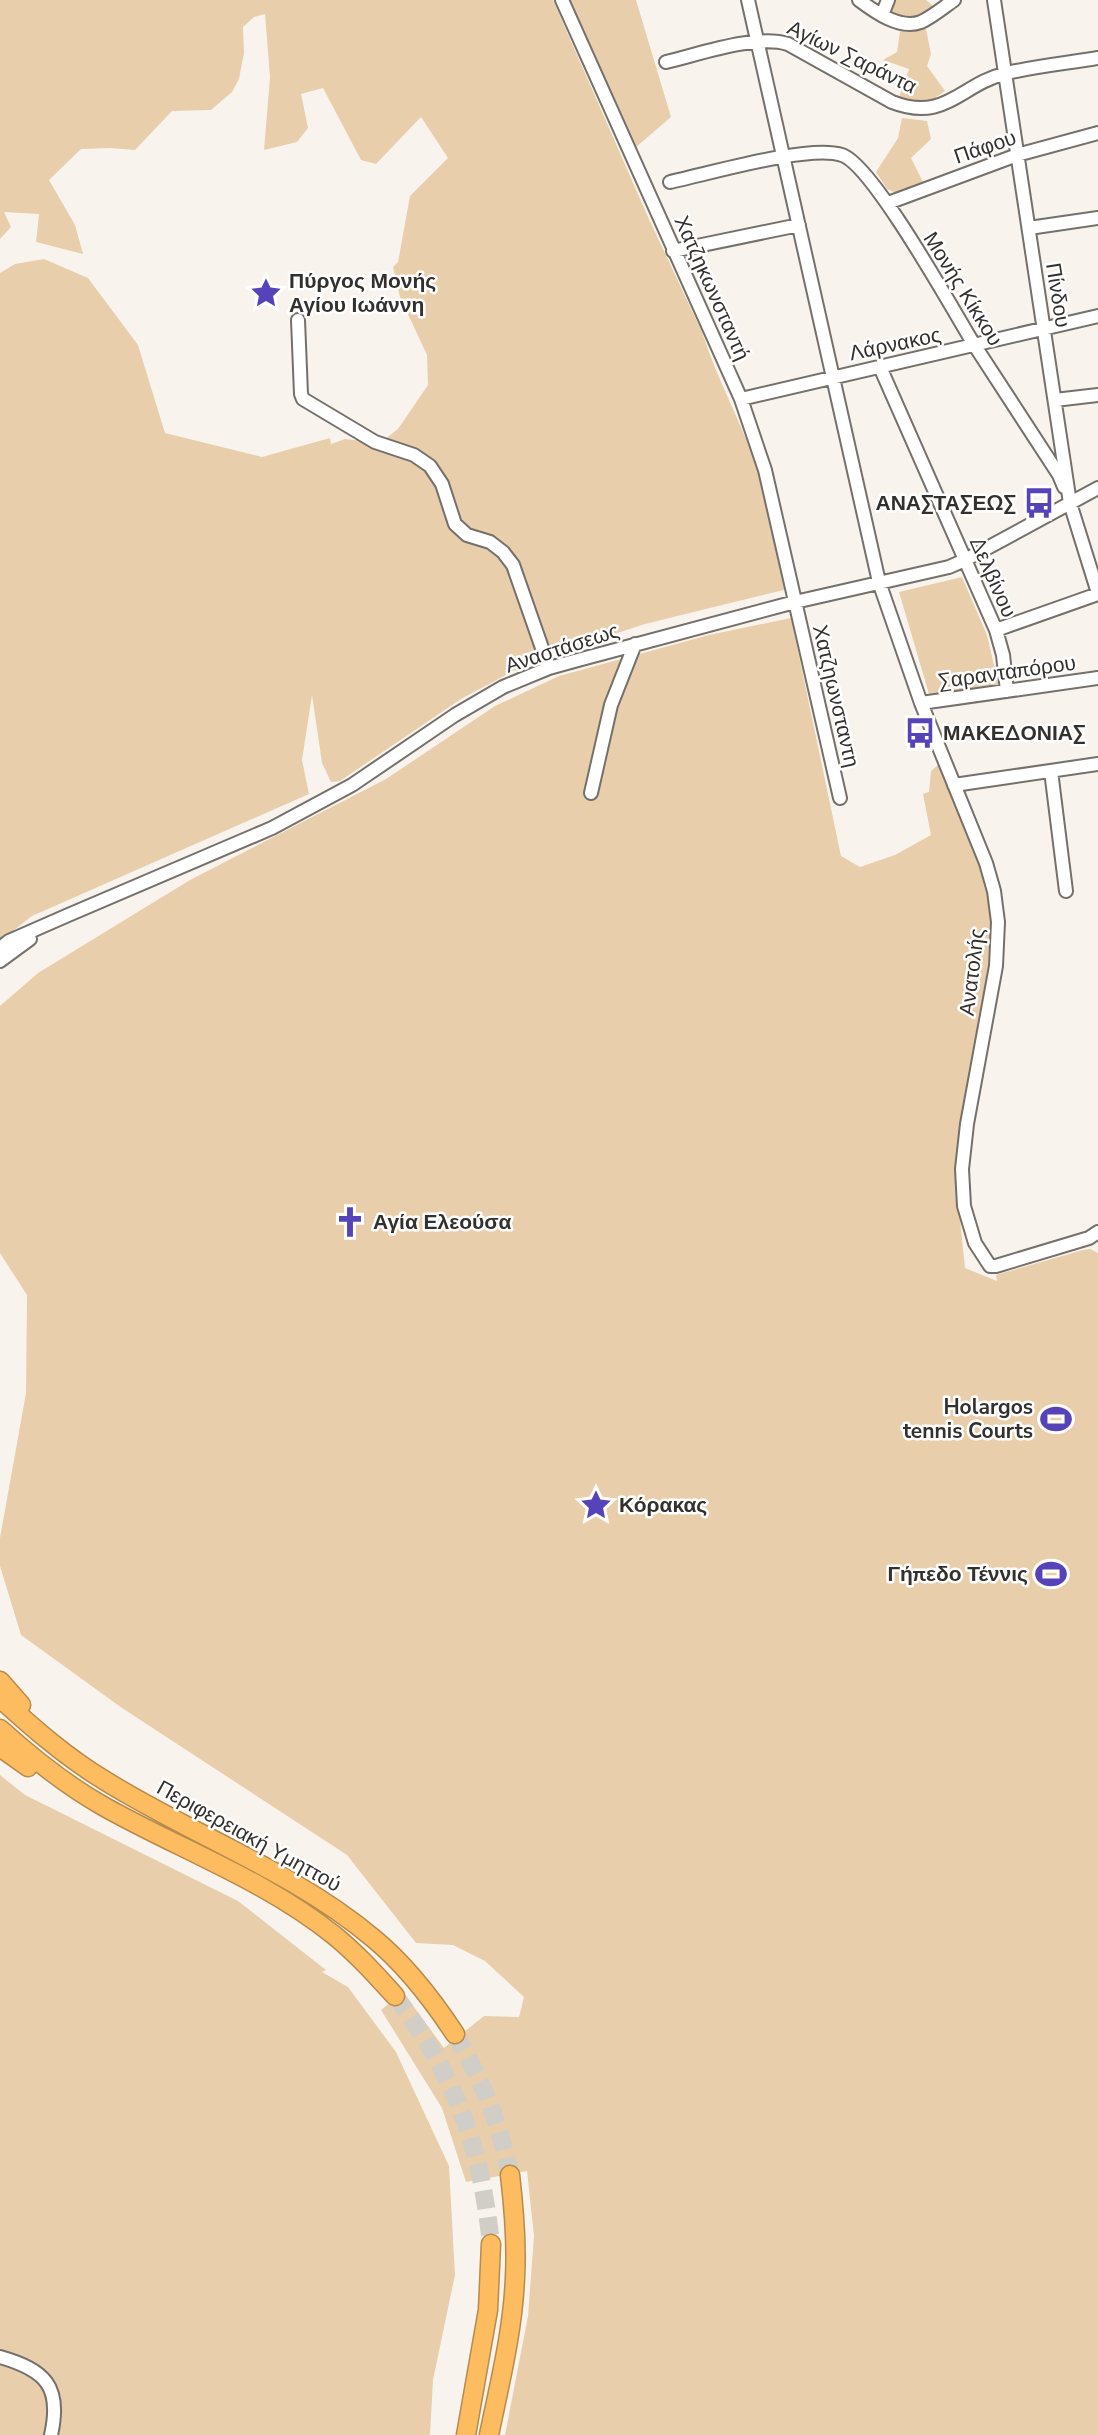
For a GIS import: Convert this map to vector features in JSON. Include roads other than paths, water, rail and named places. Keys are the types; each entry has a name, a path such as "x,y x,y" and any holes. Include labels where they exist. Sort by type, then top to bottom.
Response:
{"highway":[{"path":"0,1681 65,1755"},
{"name":"Περιφερειακή Υμηττού","path":"0,1698 65,1755 105,1781 239,1854 352,1921 417,1981 455,2034"},
{"name":"Περιφερειακή Υμηττού","path":"0,1729 45,1766 99,1804 307,1915 357,1955 395,1996"},
{"path":"0,1747 57,1785 99,1804"},
{"path":"489,2435 509,2339 516,2277 515,2224 510,2175"},
{"path":"466,2435 486,2322 491,2277 491,2244"}],"street":[{"name":"Χατζηκωνσταντή","path":"562,0 741,399 765,470 795,602"},
{"name":"Ανατολής","path":"748,0 879,582 921,704 995,891 998,922 996,966 967,1124 962,1170 964,1206 975,1243 990,1266 1095,1237"},
{"path":"859,0 882,15 901,23 919,23 938,4 954,0"},
{"path":"882,15 888,0"},
{"name":"Πίνδου","path":"994,0 1070,503 1098,593"},
{"name":"Αγίων Σαράντα","path":"666,62 774,39 788,44 892,102 914,109 946,104 970,87 1005,73 1098,58"},
{"name":"Πάφου","path":"888,203 1017,155 1098,133"},
{"name":"Μονής Κίκκου","path":"670,183 783,157 815,153 841,154 849,158 888,203 975,346 1059,475 1070,503"},
{"path":"1028,228 1098,218"},
{"path":"673,251 799,225"},
{"name":"Λάρνακος","path":"741,399 1098,316"},
{"path":"298,320 303,399 375,442 414,455 430,466 442,484 455,524 467,534 496,547 513,565 549,668"},
{"name":"Δελβίνου","path":"880,367 996,630 1003,655 1007,691"},
{"path":"1055,400 1098,395"},
{"name":"Αναστάσεως","path":"66,916 272,828 312,808 503,687 549,668 795,602 948,567 965,561 1098,488"},
{"path":"996,630 1098,593"},
{"name":"Χατζηωνσταντη","path":"795,602 840,798"},
{"path":"591,793 611,705 635,645"},
{"name":"Σαρανταπόρου","path":"921,704 1098,678"},
{"path":"954,785 1098,764"},
{"path":"1051,771 1066,891"},
{"path":"0,948 9,941 66,916"},
{"path":"0,961 66,916"},
{"path":"0,2357 31,2367 47,2382 55,2403 51,2435"}],"tunnel":[{"path":"395,1996 434,2055 462,2112 480,2174 491,2244"},
{"path":"455,2034 489,2102 510,2175"}],"place":[{"name":"Πύργος Μονής Αγίου Ιωάννη","path":"266,293"},
{"name":"ΑΝΑΣΤΑΣΕΩΣ","path":"1039,503"},
{"name":"ΜΑΚΕΔΟΝΙΑΣ","path":"920,733"},
{"name":"Αγία Ελεούσα","path":"350,1222"},
{"name":"Holargos tennis Courts","path":"1056,1419"},
{"name":"Κόρακας","path":"596,1505"},
{"name":"Γήπεδο Τέννις","path":"1051,1574"}]}
